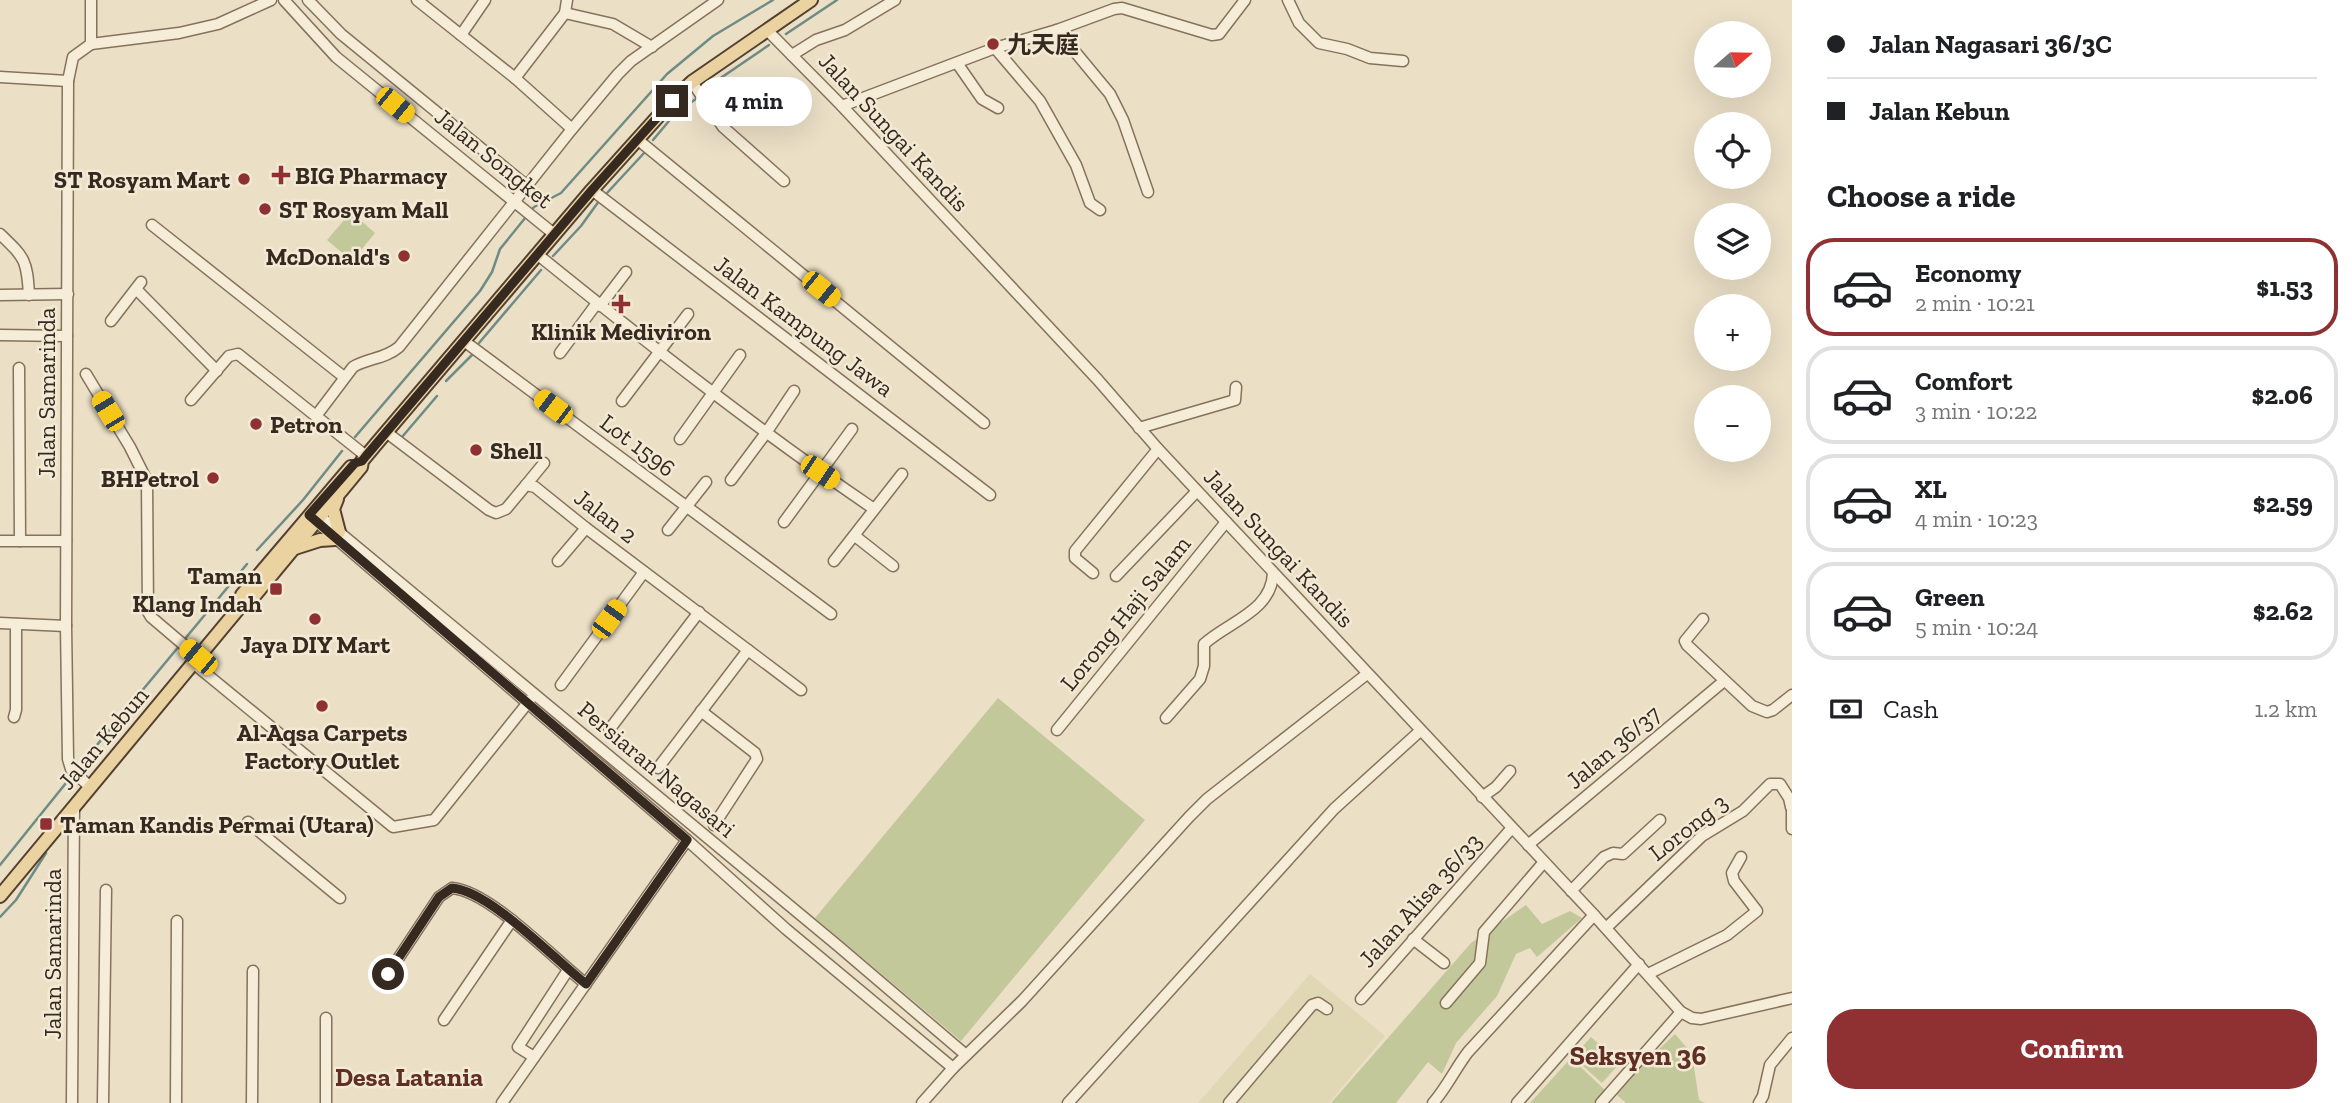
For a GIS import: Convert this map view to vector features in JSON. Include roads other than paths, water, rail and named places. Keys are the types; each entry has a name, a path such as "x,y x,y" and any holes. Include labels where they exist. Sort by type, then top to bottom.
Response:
{"main road":[{"name":"Jalan Kebun","path":"239,608 242,595 314,516 338,495 386,432 638,139 692,82 811,0"},
{"name":"Jalan Kebun","path":"0,896 239,608 250,601 355,463 364,459"},
{"path":"292,549 337,535 333,509 338,495"}],"street":[{"path":"91,0 91,44 180,33 218,24 271,0"},
{"name":"Jalan Songket","path":"284,0 336,57 554,234"},
{"name":"Jalan Songket","path":"308,0 341,34 526,185"},
{"path":"417,0 515,78 572,129"},
{"path":"461,35 485,0"},
{"path":"515,78 565,13 567,0"},
{"path":"792,55 816,40 845,30 895,0"},
{"path":"842,106 995,48 1057,30 1114,9 1122,8 1212,35 1219,34 1245,0"},
{"path":"1288,0 1299,23 1319,43 1347,49 1370,58 1403,61"},
{"path":"316,416 344,377 361,363 390,355 399,347 517,204 526,185 631,61 715,1"},
{"path":"565,13 613,24 652,47"},
{"name":"Jalan Sungai Kandis","path":"767,30 842,106 1098,380 1158,449 1594,915 1681,1012"},
{"path":"1057,30 1110,94 1123,120 1148,192"},
{"name":"Jalan Samarinda","path":"90,787 71,769 68,759 62,336 68,294 68,81 73,57 91,44"},
{"path":"995,48 1040,102 1076,165 1090,203 1100,210"},
{"path":"957,63 982,99 998,108"},
{"path":"0,77 68,81"},
{"path":"692,82 723,127 784,180"},
{"path":"638,139 984,422"},
{"name":"Jalan Kampung Jawa","path":"592,190 990,495"},
{"path":"152,225 344,377"},
{"path":"0,233 25,261 29,295"},
{"path":"537,254 712,393 874,509"},
{"path":"560,353 626,272"},
{"path":"111,321 139,286 217,371"},
{"path":"0,295 68,294"},
{"path":"622,401 688,314"},
{"path":"0,335 62,336"},
{"name":"Lot 1596","path":"464,341 831,614"},
{"path":"680,439 740,355"},
{"path":"191,400 229,356 241,356 316,416 364,459"},
{"name":"Jalan Samarinda","path":"19,368 20,541"},
{"path":"86,374 147,481 147,607 151,617 180,642 195,660 393,827 434,820 535,694"},
{"path":"1139,428 1235,400 1236,387"},
{"path":"732,480 794,391"},
{"path":"784,522 852,429"},
{"path":"386,432 496,513 506,509 544,463"},
{"path":"1093,573 1075,558 1075,551 1158,449"},
{"path":"834,561 902,474"},
{"path":"668,530 706,482"},
{"name":"Jalan 2","path":"526,485 535,486 586,528 802,690"},
{"path":"1116,576 1197,491"},
{"name":"Persiaran Nagasari","path":"314,516 535,694 966,1055"},
{"name":"Lorong Haji Salam","path":"1057,730 1226,522"},
{"path":"558,561 586,528"},
{"name":"Persiaran Nagasari","path":"337,535 786,929 953,1068"},
{"path":"855,536 893,566"},
{"path":"0,541 66,541"},
{"path":"561,685 644,572"},
{"path":"1166,718 1200,679 1204,666 1204,644 1249,614 1273,588 1273,573"},
{"path":"610,730 699,612"},
{"path":"1703,619 1685,641 1724,681 1761,711 1773,710 1792,695"},
{"path":"0,623 66,626"},
{"path":"14,717 16,624"},
{"path":"659,768 748,650"},
{"path":"922,1103 953,1068 1022,1001 1207,799 1367,674"},
{"name":"Jalan 36/37","path":"1528,845 1724,681"},
{"path":"701,711 755,752 757,759 714,825"},
{"path":"1068,1103 1334,809 1420,731"},
{"path":"1482,797 1496,787 1510,771"},
{"name":"Lorong 3","path":"1606,928 1695,843 1743,811 1770,784 1780,784 1789,798 1792,807 1792,829"},
{"name":"Jalan Samarinda","path":"72,1103 74,806"},
{"path":"1571,891 1604,857 1613,853 1623,854 1660,820"},
{"path":"248,822 340,898"},
{"name":"Jalan Alisa 36/33","path":"1361,999 1511,829"},
{"path":"502,1103 687,840"},
{"path":"1648,974 1727,935 1757,911 1734,881 1732,873 1741,857"},
{"path":"1446,1003 1480,963 1484,932 1544,862"},
{"path":"388,974 439,897 452,888 465,889 512,920 586,984"},
{"path":"103,1103 106,890"},
{"path":"1433,1103 1468,1052 1594,915"},
{"path":"444,1020 512,920"},
{"path":"176,1103 177,921"},
{"path":"1413,939 1444,963"},
{"path":"1517,1103 1639,964"},
{"path":"534,1057 518,1047 568,970"},
{"path":"252,1103 253,971"},
{"path":"1601,1103 1681,1012 1701,1019 1792,998"},
{"path":"1229,1103 1312,1005 1318,1003 1327,1009"},
{"path":"326,1018 326,1103"},
{"path":"936,1054 946,1055 950,1052 946,1038"},
{"path":"1759,1103 1770,1065 1792,1038"}],"waterway":[{"path":"355,437 480,291 492,272 500,249 534,207 561,193 667,74 713,36 773,0"},
{"path":"786,34 837,0"},
{"path":"706,88 769,45"},
{"path":"653,140 674,115 697,98"},
{"path":"607,193 645,152"},
{"path":"553,256 581,226 599,201"},
{"path":"479,343 541,270"},
{"path":"446,381 472,355"},
{"path":"402,437 437,396"},
{"path":"257,550 303,500 342,451"},
{"path":"184,640 247,564"},
{"path":"77,769 180,645"},
{"path":"0,865 70,778"},
{"path":"0,917 16,900 46,853"}],"place":[{"name":"九天庭","path":"993,44"},
{"name":"BIG Pharmacy","path":"281,175"},
{"name":"ST Rosyam Mart","path":"244,179"},
{"name":"ST Rosyam Mall","path":"265,209"},
{"name":"McDonald's","path":"404,256"},
{"name":"Klinik Mediviron","path":"621,304"},
{"name":"Petron","path":"256,424"},
{"name":"Shell","path":"476,450"},
{"name":"BHPetrol","path":"213,478"},
{"name":"Taman Klang Indah","path":"276,589"},
{"name":"Jaya DIY Mart","path":"315,619"},
{"name":"Al-Aqsa Carpets Factory Outlet","path":"322,706"},
{"name":"Taman Kandis Permai (Utara)","path":"46,824"}],"district":[{"name":"Seksyen 36","path":"1638,1055"},
{"name":"Desa Latania","path":"409,1077"}]}
